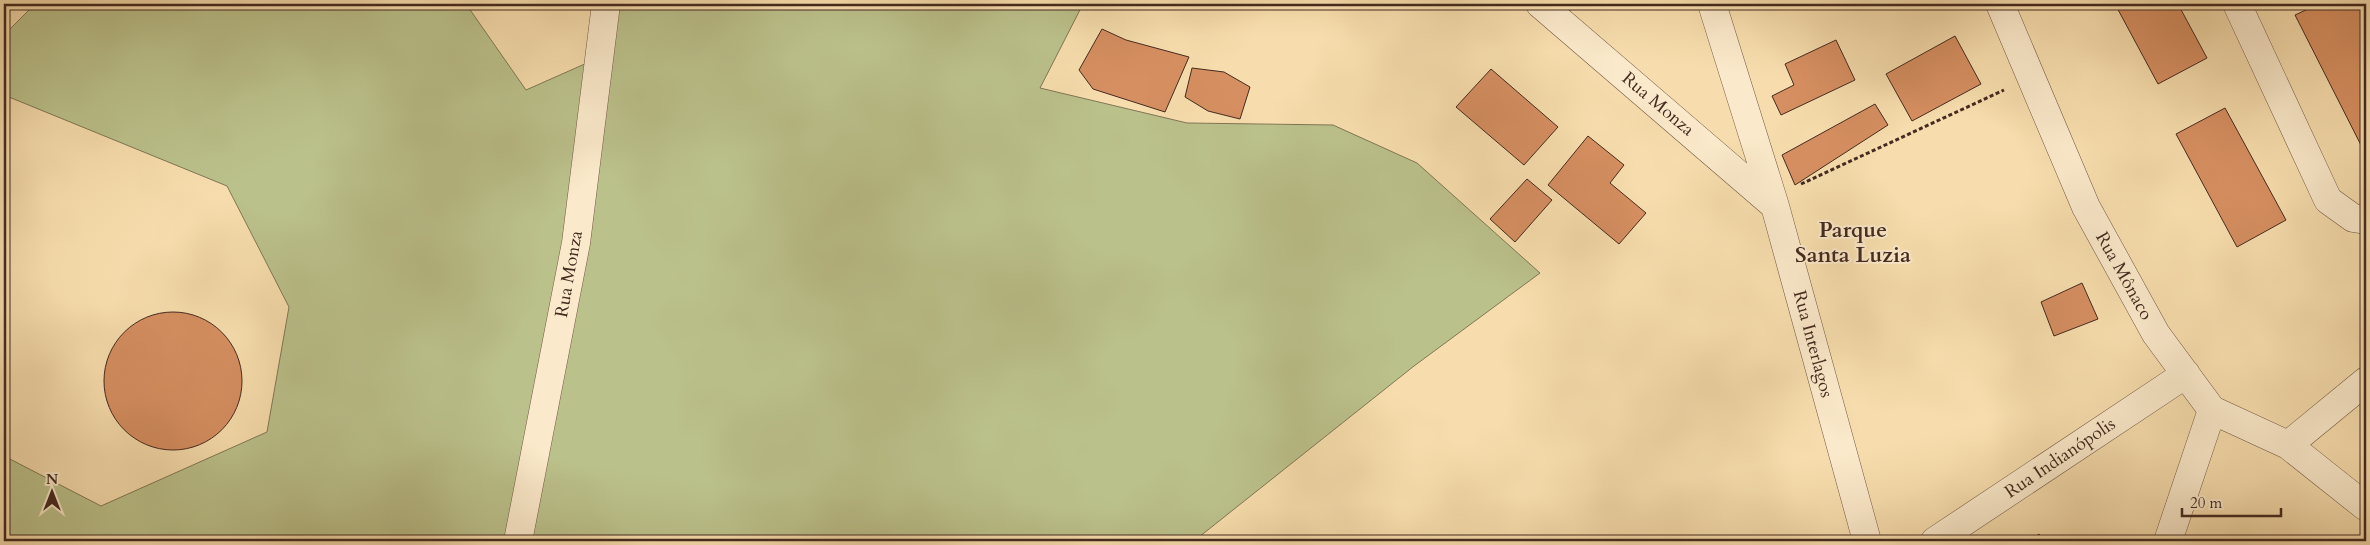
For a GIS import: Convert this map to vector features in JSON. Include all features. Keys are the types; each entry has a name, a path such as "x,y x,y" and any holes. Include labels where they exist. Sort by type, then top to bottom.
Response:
{"street":[{"name":"Rua Monza","path":"518,541 576,243 606,4"},
{"name":"Rua Monza","path":"1540,4 1774,201"},
{"name":"Rua Interlagos","path":"1712,4 1774,201 1867,541"},
{"name":"Rua Mônaco","path":"2000,4 2086,207 2156,334 2212,410"},
{"path":"2242,5 2328,200 2353,218 2366,220"},
{"name":"Rua Indianópolis","path":"1935,541 2186,374"},
{"path":"2288,445 2366,381"},
{"path":"2168,541 2212,410 2288,445 2366,507"}],"path":[{"path":"1774,201 2031,77"}],"green space":[{"path":"35,4 466,4 526,90 596,59 612,4 1083,4 1040,88 1187,123 1333,125 1417,163 1540,273 1414,366 1194,541 4,541 4,456 101,506 267,432 289,307 227,186 4,95 4,32 8,31"}],"building":[{"path":"1559,4 1582,4 1568,11"},
{"path":"2115,4 2178,4 2207,58 2158,84"},
{"path":"2319,4 2366,4 2366,155 2295,15"},
{"path":"1102,29 1126,40 1189,57 1165,112 1093,89 1079,70"},
{"path":"1955,36 1981,84 1912,121 1886,74"},
{"path":"1836,40 1855,80 1781,115 1772,96 1794,85 1785,64"},
{"path":"1192,68 1224,72 1250,87 1240,119 1208,111 1185,97"},
{"path":"1491,69 1558,127 1524,165 1456,107"},
{"path":"1875,104 1888,125 1795,185 1782,155"},
{"path":"2225,108 2286,220 2237,247 2176,134"},
{"path":"1588,136 1624,165 1610,183 1646,213 1619,244 1548,185"},
{"path":"1527,179 1552,200 1515,242 1490,219"},
{"path":"2082,283 2098,319 2054,336 2041,302"},
{"path":"173,312 199,317 222,332 237,355 242,381 237,407 222,430 199,445 173,450 147,445 124,430 109,407 104,381 109,355 124,332 147,317"},
{"path":"2039,534 2045,541 2030,541"}],"district":[{"name":"Parque Santa Luzia","path":"1853,242"}]}
